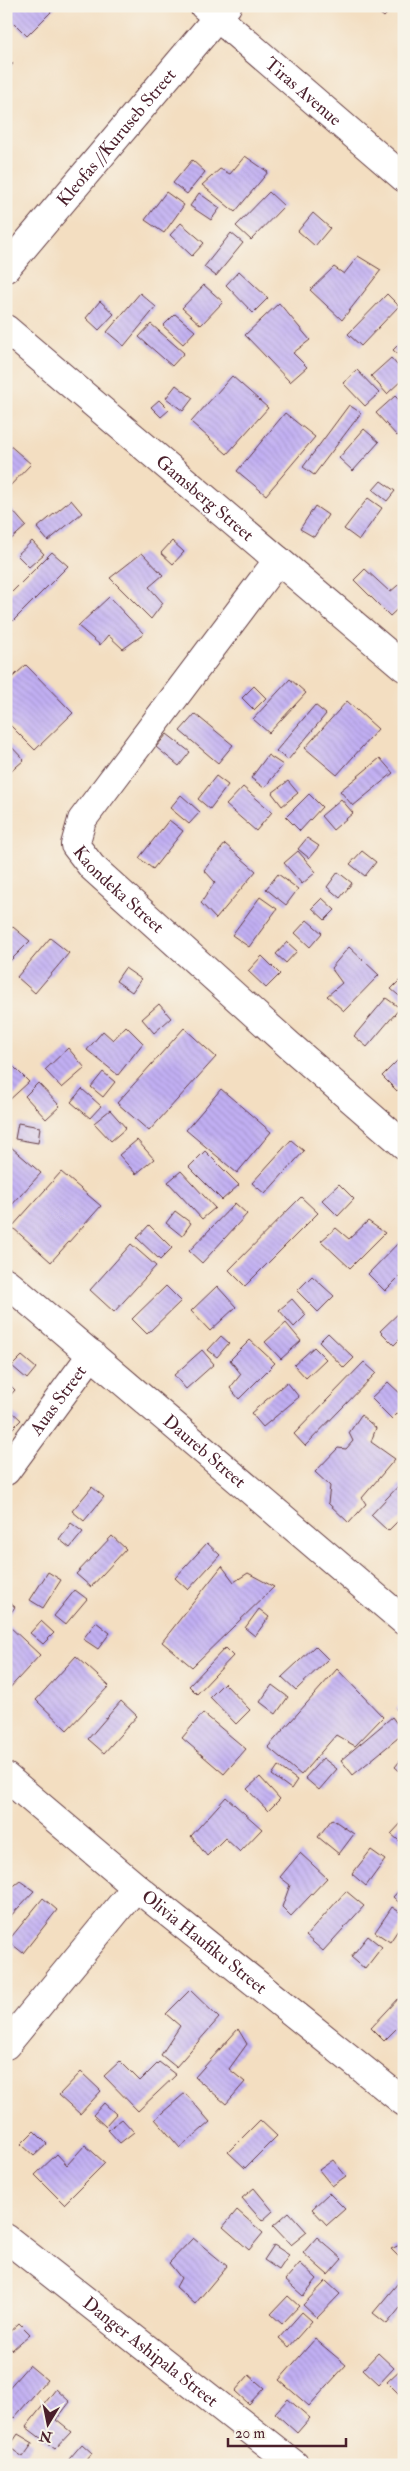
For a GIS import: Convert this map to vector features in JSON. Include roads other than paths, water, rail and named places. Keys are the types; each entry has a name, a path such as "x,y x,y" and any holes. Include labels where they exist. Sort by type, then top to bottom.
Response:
{"street":[{"name":"Tiras Avenue","path":"216,10 404,178"},
{"name":"Kleofas //Kuruseb Street","path":"6,268 216,10"},
{"name":"Gamsberg Street","path":"6,329 404,666"},
{"name":"Kaondeka Street","path":"278,560 82,820 75,845 92,867 289,1045 404,1145"},
{"name":"Daureb Street","path":"6,1282 399,1609"},
{"name":"Auas Street","path":"6,1471 92,1354"},
{"name":"Olivia Haufiku Street","path":"6,1777 136,1886 404,2102"},
{"path":"6,2046 136,1886"},
{"name":"Danger Ashipala Street","path":"6,2238 295,2465"}]}
